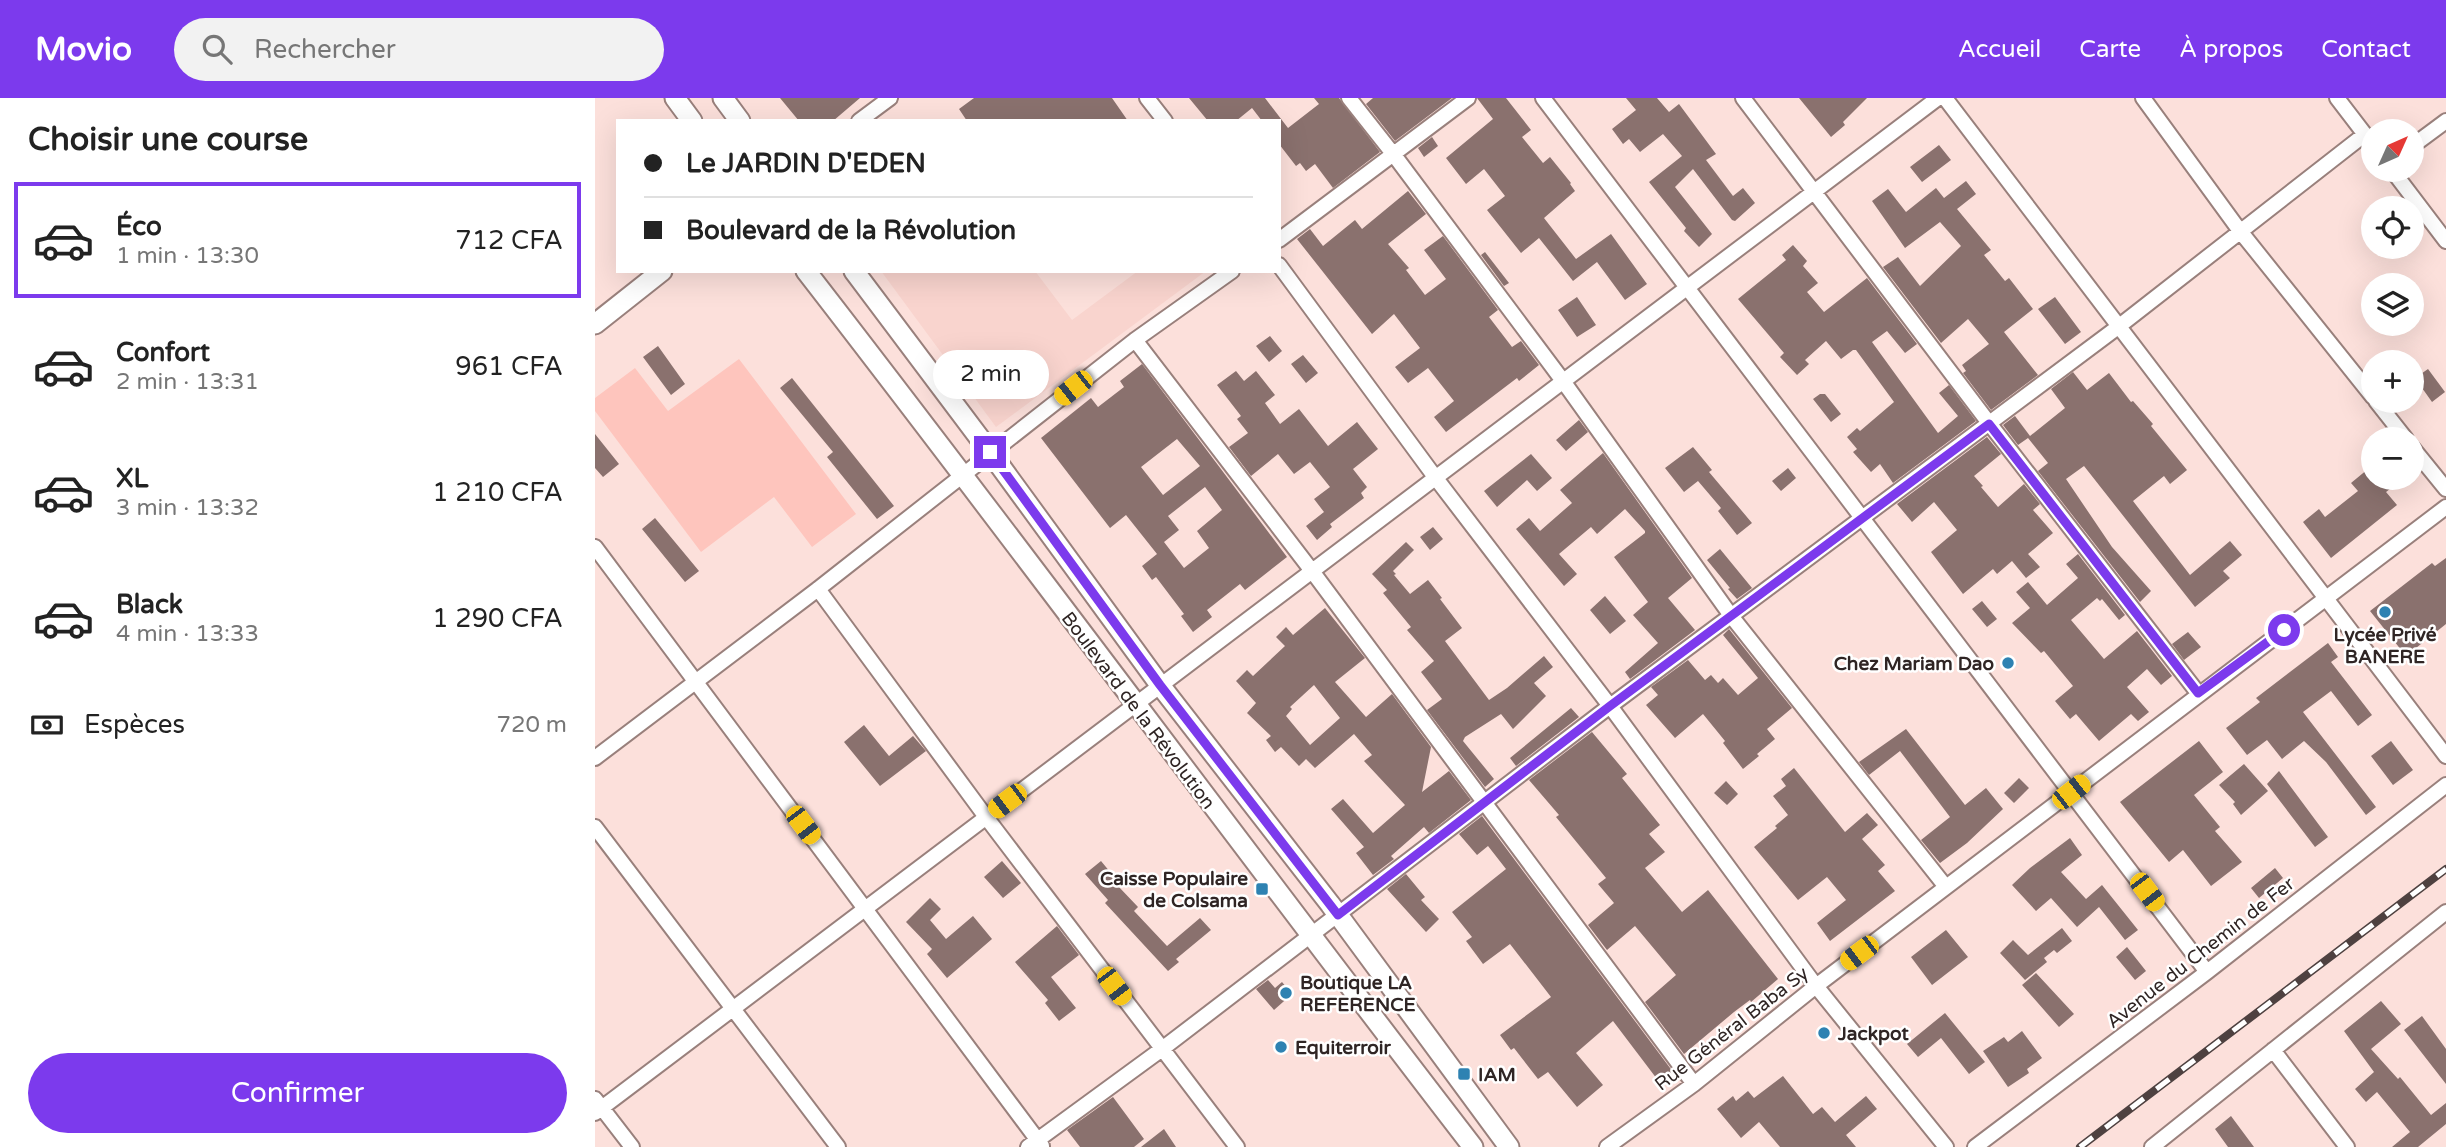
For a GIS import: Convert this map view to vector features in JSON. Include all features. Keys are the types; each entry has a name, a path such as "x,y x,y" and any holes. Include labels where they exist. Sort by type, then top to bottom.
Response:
{"main road":[{"path":"675,98 691,119"},
{"path":"723,98 739,119"},
{"path":"595,324 659,273"},
{"name":"Boulevard de la Révolution","path":"808,273 964,475 1134,705 1473,1147"},
{"name":"Boulevard de la Révolution","path":"855,273 990,452 1160,685 1338,915 1509,1147"}],"street":[{"path":"862,119 890,98"},
{"path":"1147,98 1163,119"},
{"path":"1349,98 1563,381 1732,617 1946,887"},
{"path":"1281,239 1468,98"},
{"path":"1543,98 2207,972"},
{"path":"1743,98 1989,424 2198,693"},
{"path":"632,1147 597,1106 986,817 1938,98"},
{"path":"1945,98 2446,756"},
{"path":"2143,98 2240,230 2361,383"},
{"path":"2337,98 2361,130"},
{"path":"2424,137 2446,121"},
{"path":"595,547 864,907 1036,1145 1610,706 2118,327 2240,230 2361,146"},
{"path":"2401,182 2446,241"},
{"path":"1281,268 1816,986 1946,1147"},
{"path":"595,758 818,589 1135,340 1229,273"},
{"path":"1135,340 1312,571 1694,1084"},
{"path":"2385,413 2396,427"},
{"path":"2424,462 2446,489"},
{"name":"Rue Général Baba Sy","path":"1607,1147 1694,1084 1816,986 2446,507"},
{"path":"818,589 986,817 1237,1147"},
{"name":"Avenue du Chemin de Fer","path":"1975,1147 2207,972 2446,785"},
{"path":"595,827 838,1147"},
{"path":"2152,1147 2446,912"},
{"path":"2273,1050 2347,1147"}],"shaded area":[{"path":"882,273 1037,273 1072,320 1135,273 1203,273 996,427"},
{"path":"739,359 856,514 812,547 774,497 701,552 595,411 595,398 635,368 668,411"}],"building":[{"path":"780,98 860,98 835,119 797,119"},
{"path":"974,98 1112,98 1127,119 966,119 959,109"},
{"path":"1189,98 1265,98 1288,128 1319,104 1314,98 1339,98 1380,152 1333,188 1315,164 1306,171 1300,163 1296,166 1281,147 1281,119 1260,119 1252,108 1238,119 1206,119"},
{"path":"1373,98 1452,98 1395,141 1366,104"},
{"path":"1477,98 1506,98 1531,130 1522,137 1543,163 1550,157 1571,183 1575,191 1544,218 1576,259 1611,234 1647,284 1625,300 1597,262 1573,281 1539,238 1521,253 1487,210 1505,196 1484,169 1466,184 1446,158 1493,119"},
{"path":"1626,98 1657,98 1669,112 1679,104 1716,154 1706,160 1733,196 1743,188 1755,203 1735,221 1732,220 1693,169 1675,187 1712,234 1699,247 1684,231 1686,228 1649,182 1682,156 1663,134 1640,152 1629,139 1623,144 1612,129 1636,110"},
{"path":"1799,98 1867,98 1843,122 1845,125 1831,137"},
{"path":"1432,137 1438,146 1424,157 1418,148"},
{"path":"1939,145 1951,160 1922,182 1910,167"},
{"path":"1966,181 1976,194 1957,209 1991,250 1984,255 2005,281 2009,278 2033,309 2004,332 2038,375 1991,410 1963,373 1966,371 1962,365 1989,344 1968,319 1941,343 1883,267 1898,257 1920,286 1961,246 1940,222 1905,248 1872,201 1888,189 1906,212 1936,188 1944,198"},
{"path":"1408,191 1426,214 1388,244 1409,268 1406,270 1425,295 1446,279 1424,250 1443,236 1498,310 1489,317 1512,347 1521,341 1539,365 1519,381 1517,378 1446,432 1434,417 1454,401 1428,368 1408,383 1395,367 1420,348 1394,314 1372,334 1297,239 1310,229 1323,246 1355,220 1362,229"},
{"path":"1793,245 1807,261 1803,266 1818,283 1807,292 1824,312 1867,278 1917,344 1905,353 1887,331 1872,342 1938,433 1958,416 1939,393 1949,385 1976,421 1893,483 1880,464 1871,472 1853,452 1857,449 1847,437 1857,428 1860,431 1894,402 1856,350 1841,359 1826,341 1805,360 1809,364 1797,375 1780,357 1784,353 1738,299 1786,260 1782,255"},
{"path":"1485,252 1509,283 1504,286 1481,255"},
{"path":"1577,297 1596,325 1577,337 1558,310"},
{"path":"2055,297 2081,332 2065,344 2038,309"},
{"path":"1270,336 1282,351 1269,362 1256,346"},
{"path":"658,346 685,384 671,395 643,357"},
{"path":"1303,355 1318,373 1306,383 1291,364"},
{"path":"1142,364 1287,557 1245,590 1240,584 1207,610 1212,617 1193,632 1181,616 1184,614 1156,577 1152,580 1142,566 1157,554 1126,515 1110,528 1041,438 1091,398 1098,407 1124,387 1120,381","holes":["1177,439 1200,466 1163,495 1141,467","1205,487 1222,510 1197,531 1209,548 1184,568 1164,542 1179,530 1168,516"]},
{"path":"2428,369 2445,392 2432,402 2424,391 2424,372"},
{"path":"1236,371 1244,381 1256,371 1275,395 1265,403 1280,424 1299,409 1328,446 1357,422 1378,449 1353,469 1367,487 1361,493 1364,498 1330,524 1332,527 1317,540 1306,526 1324,512 1314,499 1330,487 1310,462 1294,474 1278,454 1251,476 1229,447 1248,433 1237,419 1241,416 1217,385"},
{"path":"2073,372 2087,390 2109,373 2131,402 2133,401 2153,424 2151,426 2187,470 2170,484 2164,476 2133,501 2190,575 2230,541 2242,555 2223,571 2230,578 2195,607 2084,466 2066,479 2112,547 2151,591 2140,602 2038,471 2048,463 2028,438 2018,445 2003,425 2015,416 2030,436 2065,408 2051,389"},
{"path":"792,378 894,506 877,519 827,457 833,452 780,388"},
{"path":"1825,394 1841,414 1831,422 1813,399"},
{"path":"1579,420 1588,432 1566,451 1556,440"},
{"path":"595,434 619,464 603,477 595,468"},
{"path":"1987,437 2001,454 1974,476 1983,486 1981,487 1998,507 2024,484 2040,504 2033,510 2053,533 2028,554 2040,567 2026,578 2012,561 1997,574 1993,569 1963,594 1931,552 1957,530 1934,502 1912,522 1897,504"},
{"path":"1693,447 1712,470 1709,472 1752,523 1737,535 1718,511 1721,508 1698,481 1684,492 1665,468"},
{"path":"1603,453 1692,578 1668,598 1695,630 1630,679 1625,672 1658,643 1633,615 1648,602 1614,557 1645,531 1625,509 1597,534 1591,527 1559,554 1577,574 1564,586 1516,529 1529,518 1540,531 1572,503 1560,490"},
{"path":"1531,454 1552,478 1537,491 1527,480 1497,507 1484,491"},
{"path":"1788,468 1796,478 1781,491 1772,481"},
{"path":"2361,475 2361,490 2389,490 2386,492 2397,505 2331,558 2303,522 2319,509 2325,517 2358,491 2351,483"},
{"path":"655,518 699,571 685,582 642,529"},
{"path":"1433,527 1443,539 1430,550 1420,537"},
{"path":"1406,542 1414,550 1393,571 1396,574 1394,575 1410,594 1428,580 1442,598 1440,599 1462,628 1445,641 1489,700 1544,656 1553,667 1534,683 1546,696 1513,729 1501,714 1465,737 1463,741 1494,779 1485,787 1427,710 1442,699 1421,672 1434,661 1407,630 1411,627 1383,593 1387,590 1372,574"},
{"path":"1720,549 1752,588 1737,599 1707,560"},
{"path":"2078,554 2125,615 2119,620 2102,599 2100,601 2097,598 2071,620 2104,659 2137,631 2172,676 2161,685 2147,669 2127,687 2149,712 2138,721 2131,714 2099,741 2076,714 2070,719 2055,701 2073,686 2044,651 2041,653 2012,623 2030,608 2016,592 2028,582 2047,605 2078,578 2066,564"},
{"path":"2446,558 2446,624 2406,656 2370,611 2432,563 2435,566"},
{"path":"1605,596 1626,621 1610,634 1590,610"},
{"path":"1982,601 1997,619 1987,627 1972,609"},
{"path":"1325,608 1365,658 1335,682 1366,717 1392,694 1431,747 1422,792 1449,771 1471,800 1429,833 1424,827 1391,856 1394,859 1373,875 1356,853 1364,847 1331,809 1343,799 1373,833 1405,805 1364,761 1372,755 1354,734 1315,768 1306,759 1299,766 1281,747 1275,752 1266,740 1271,736 1247,713 1256,703 1236,681 1247,670 1253,676 1285,646 1276,637 1286,627 1293,635","holes":["1314,685 1340,718 1310,745 1286,716 1292,709 1290,707"]},
{"path":"1729,629 1792,708 1767,729 1775,739 1743,769 1703,714 1675,738 1646,705 1658,695 1651,687 1688,660 1705,680 1711,675 1718,683 1723,678 1738,695 1758,678 1723,635"},
{"path":"2188,632 2201,647 2184,660 2172,644"},
{"path":"2328,643 2338,657 2331,662 2372,715 2358,726 2331,691 2303,712 2376,807 2366,815 2326,762 2304,741 2282,759 2267,740 2247,755 2226,728 2260,702 2256,698"},
{"path":"1571,708 1579,717 1516,766 1510,758"},
{"path":"864,725 889,756 913,736 926,751 880,786 844,742"},
{"path":"1906,729 1965,805 1986,788 2003,809 1967,843 1940,863 1921,840 1950,817 1900,751 1869,775 1859,762"},
{"path":"1592,732 1627,774 1622,778 1660,825 1649,834 1665,852 1645,868 1682,912 1708,890 1778,979 1684,1054 1645,1002 1676,975 1635,926 1607,950 1588,925 1614,903 1598,884 1606,878 1529,780"},
{"path":"2199,741 2223,772 2194,795 2220,827 2215,831 2242,862 2211,886 2183,850 2169,862 2120,802"},
{"path":"2391,741 2413,770 2393,785 2371,756"},
{"path":"2244,764 2268,791 2241,815 2233,804 2235,802 2219,785"},
{"path":"1794,768 1845,832 1867,813 1878,825 1862,839 1885,865 1878,871 1895,891 1830,941 1817,923 1846,900 1827,877 1798,900 1754,847 1788,815 1773,796 1786,786 1781,779"},
{"path":"2279,771 2328,837 2315,847 2267,784"},
{"path":"2019,778 2029,788 2014,803 2004,793"},
{"path":"1726,781 1738,794 1727,805 1714,793"},
{"path":"1482,816 1673,1072 1660,1083 1613,1021 1576,1053 1603,1085 1577,1107 1548,1072 1538,1079 1500,1035 1551,997 1510,944 1483,964 1466,941 1472,937 1452,912 1506,869 1488,846 1477,855 1459,834"},
{"path":"2070,838 2082,855 2061,872 2086,899 2102,885 2138,930 2125,940 2099,907 2077,927 2051,898 2036,911 2012,885"},
{"path":"1002,861 1021,883 1003,898 984,877"},
{"path":"1101,861 1120,884 1118,886 1138,907 1134,911 1167,946 1200,918 1211,930 1176,959 1179,962 1168,971 1105,903 1108,900 1085,874"},
{"path":"2275,868 2283,878 2259,898 2251,888"},
{"path":"1406,874 1425,897 1421,900 1439,919 1426,932 1387,889"},
{"path":"930,898 941,909 930,920 946,939 973,916 992,939 947,978 927,954 932,949 906,922"},
{"path":"1057,926 1079,955 1051,977 1076,1008 1059,1021 1045,1003 1048,1000 1015,962"},
{"path":"2062,928 2072,941 2057,953 2054,950 2044,958 2047,962 2025,980 2000,953 2013,940 2028,955"},
{"path":"1946,930 1968,957 1932,985 1911,957"},
{"path":"2127,947 2146,971 2135,980 2116,957"},
{"path":"2036,973 2074,1014 2059,1027 2022,985"},
{"path":"1268,980 1275,988 1282,982 1292,994 1274,1010 1256,989"},
{"path":"2381,1001 2401,1024 2371,1049 2398,1079 2400,1077 2431,1115 2446,1103 2446,1124 2418,1147 2392,1147 2410,1132 2377,1092 2366,1102 2355,1089 2374,1072 2344,1031"},
{"path":"1945,1013 1985,1062 1969,1074 1941,1038 1918,1057 1907,1044"},
{"path":"2422,1016 2446,1049 2446,1084 2404,1030"},
{"path":"2022,1031 2042,1058 2027,1069 2029,1073 2008,1087 1983,1051 2004,1037 2008,1042"},
{"path":"1783,1076 1813,1114 1822,1107 1835,1122 1866,1096 1877,1109 1846,1135 1856,1147 1780,1147 1759,1122 1741,1138 1717,1109 1733,1096 1736,1101 1748,1091 1754,1098"},
{"path":"1113,1097 1144,1139 1134,1147 1080,1147 1067,1130"},
{"path":"2231,1116 2254,1147 2228,1147 2215,1129"},
{"path":"1164,1129 1176,1147 1141,1147"}],"railway":[{"path":"2080,1147 2446,869"}],"place":[{"name":"Lycée Privé BANERE","path":"2385,612"},
{"name":"Chez Mariam Dao","path":"2008,663"},
{"name":"Caisse Populaire de Colsama","path":"1262,889"},
{"name":"Boutique LA REFERENCE","path":"1286,993"},
{"name":"Jackpot","path":"1824,1033"},
{"name":"Equiterroir","path":"1281,1047"},
{"name":"IAM","path":"1464,1074"}],"route":[{"path":"990,452 1160,685 1338,915 1610,706 1989,424 2198,693 2284,630"}]}
